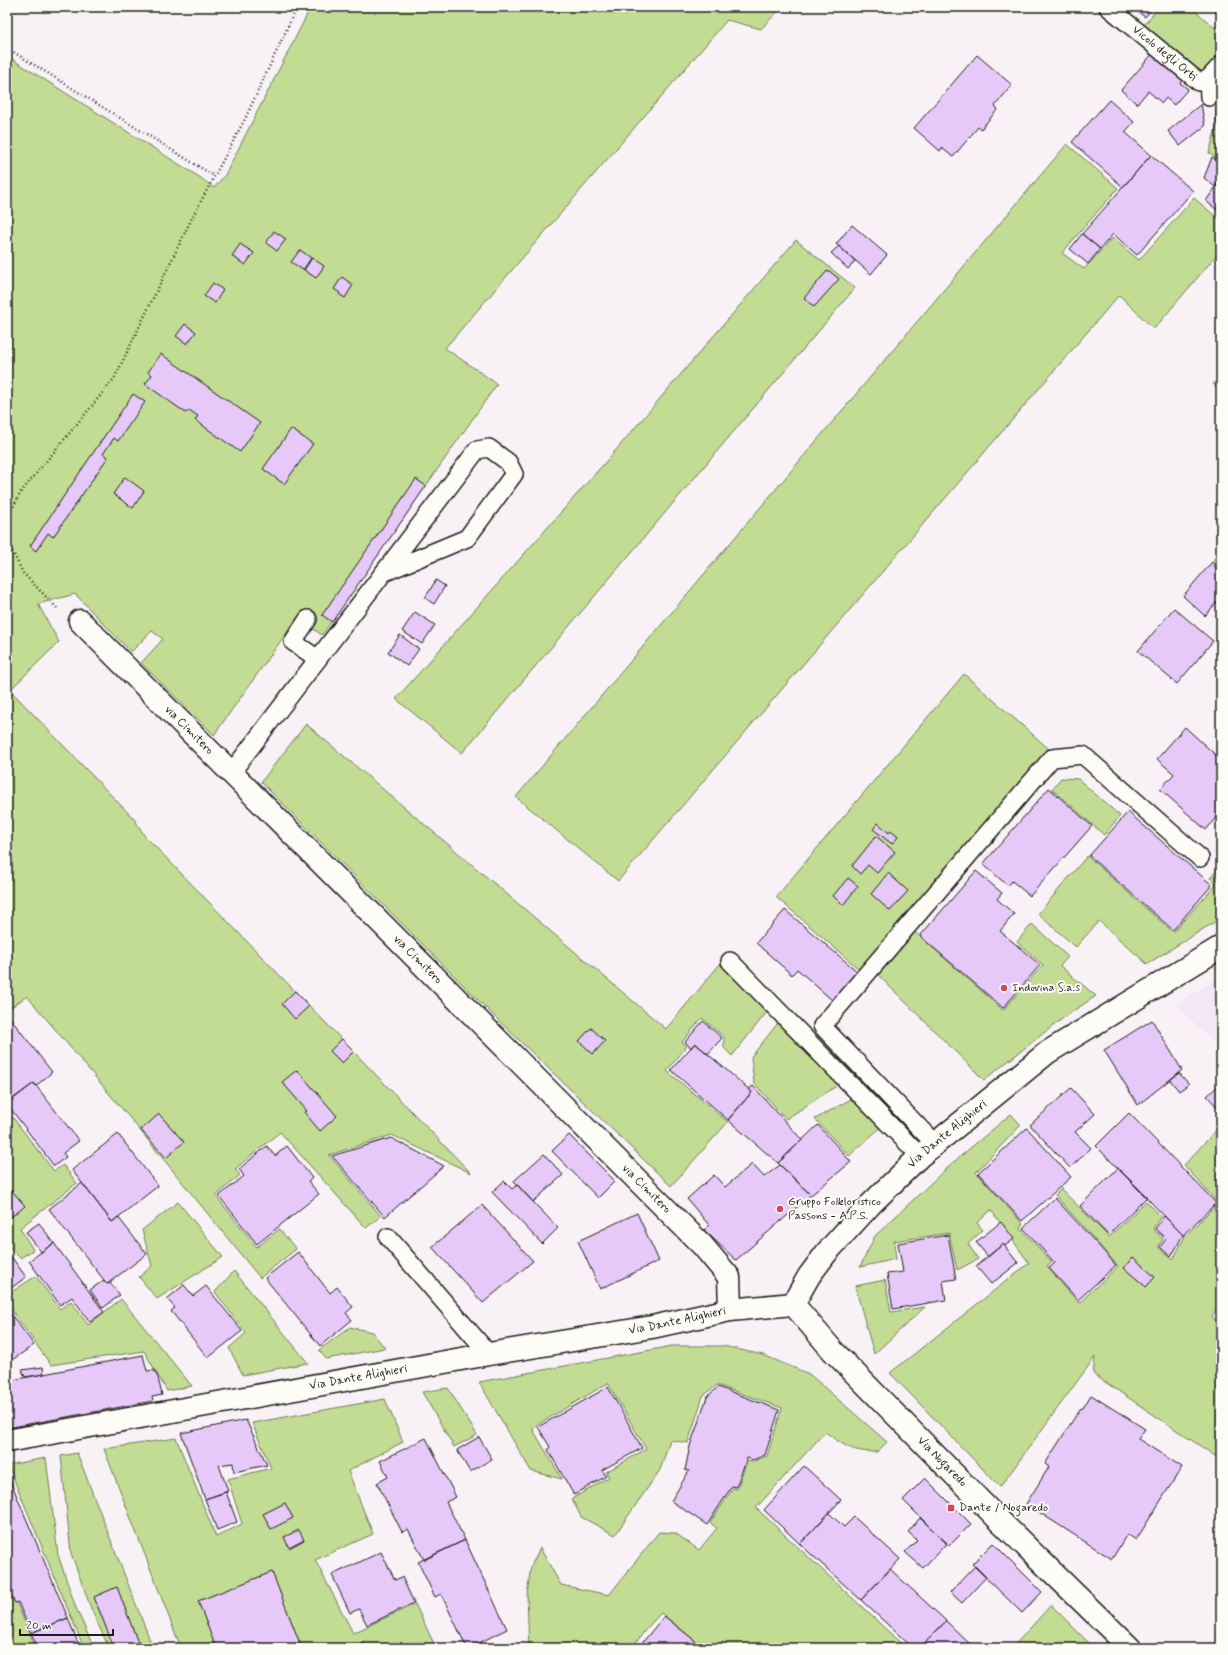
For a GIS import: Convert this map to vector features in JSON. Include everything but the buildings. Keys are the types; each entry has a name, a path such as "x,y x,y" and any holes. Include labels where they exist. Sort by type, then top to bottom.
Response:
{"street":[{"name":"via Cimitero","path":"80,621 703,1246 729,1277 730,1310"},
{"name":"Via Dante Alighieri","path":"7,1441 489,1354 652,1327 730,1310 794,1304 809,1276 827,1252 871,1204 927,1150 1048,1052 1221,947"},
{"name":"Via Nogaredo","path":"794,1304 834,1351 1124,1646"}],"lane":[{"name":"Vicolo degli Orti","path":"1108,7 1199,82 1208,79 1221,65"},
{"path":"1208,79 1210,97"},
{"path":"231,773 383,573 477,450 489,448 508,462 514,474 466,538 383,573"},
{"path":"308,619 293,642 318,659"},
{"path":"927,1150 822,1026 1052,758 1083,755 1200,858"},
{"path":"730,961 927,1150"},
{"path":"388,1237 489,1354"}],"path":[{"path":"80,621 66,617 22,573 7,541 10,513 21,492 114,380 192,218 246,119 297,7"},
{"path":"7,48 214,176"},
{"path":"7,509 10,513"}],"shaded area":[{"path":"1221,976 1221,1051 1176,1004"}],"green space":[{"path":"311,7 782,7 761,29 727,20 445,348 497,384 322,635 297,618 214,735 141,663 163,639 152,631 131,652 75,594 38,604 59,642 10,690 135,820 144,835 471,1173 392,1135 329,1155 381,1216 366,1228 280,1132 235,1169 240,1175 216,1196 257,1247 279,1229 296,1249 260,1278 134,1123 27,996 7,1010 7,56 201,178 214,188 225,175"},
{"path":"1159,7 1191,7 1215,28 1221,23 1221,54 1202,75 1143,26"},
{"path":"1216,107 1221,112 1221,162 1209,153 1216,128"},
{"path":"1067,144 1118,188 1062,253 1084,269 1112,238 1139,260 1194,198 1221,221 1221,250 1154,329 1119,295 618,881 516,797"},
{"path":"796,240 855,288 462,753 396,699 609,458"},
{"path":"1221,375 1221,392 1213,384"},
{"path":"1221,551 1221,573 1213,560"},
{"path":"964,674 1049,749 860,970 776,897"},
{"path":"306,724 666,1029 720,964 767,1012 732,1056 724,1048 724,1037 702,1018 682,1042 687,1046 667,1071 728,1122 671,1186 498,1020 261,782"},
{"path":"1061,778 1078,779 1120,816 1104,835 1052,789"},
{"path":"1087,856 1173,932 1216,885 1210,878 1221,865 1221,918 1147,964 1099,921 1076,947 1038,914"},
{"path":"1032,924 1068,957 1060,966 1096,996 1067,1015 984,1080 878,975 915,932 1003,1010 1043,965 1017,942"},
{"path":"778,1023 838,1085 786,1119 754,1083 751,1057"},
{"path":"851,1099 880,1128 849,1156 815,1119"},
{"path":"7,1110 54,1171 63,1165 77,1183 20,1228 33,1250 20,1258 7,1244"},
{"path":"1011,1114 1021,1125 976,1172 1023,1224 1020,1228 1052,1262 1047,1267 1079,1303 1118,1266 1055,1195 1061,1189 1109,1237 1146,1201 1161,1216 1153,1229 1163,1239 1158,1247 1173,1260 1185,1236 1218,1203 1184,1165 1221,1125 1221,1303 1212,1317 1221,1324 1221,1460 1093,1374 1095,1357 1000,1487 890,1373 1029,1263 991,1210 977,1223 983,1230 968,1244 978,1259 957,1270 949,1233 894,1241 896,1259 860,1267 875,1236 950,1165"},
{"path":"178,1202 223,1257 157,1299 139,1277 152,1266 142,1230"},
{"path":"234,1271 308,1363 243,1375 229,1348 246,1333 215,1292"},
{"path":"36,1276 60,1309 71,1301 88,1325 121,1299 192,1386 167,1391 144,1351 51,1365 7,1304 7,1295"},
{"path":"885,1280 891,1312 925,1307 874,1354 855,1286"},
{"path":"350,1327 372,1332 385,1348 326,1359 319,1350"},
{"path":"672,1346 723,1346 763,1355 809,1374 887,1442 877,1452 861,1451 843,1444 825,1432 756,1508 906,1648 704,1648 661,1613 646,1629 632,1648 529,1648 527,1595 531,1566 540,1548 561,1585 609,1595 659,1532 675,1533 699,1550 717,1528 710,1523 733,1488 737,1489 747,1461 752,1462 767,1456 782,1408 717,1385 703,1396 688,1443 670,1440 660,1470 615,1535 581,1517 572,1499 609,1477 606,1472 646,1449 608,1383 532,1428 562,1479 531,1471 479,1382"},
{"path":"448,1388 477,1435 454,1447 422,1392"},
{"path":"385,1399 403,1442 348,1471 373,1534 315,1560 353,1633 415,1604 436,1648 181,1648 104,1449 176,1438 216,1537 242,1524 228,1479 271,1468 252,1423"},
{"path":"77,1453 153,1648 109,1648 92,1611 71,1553 61,1456"},
{"path":"46,1458 58,1555 76,1608 94,1648 84,1648 8,1465"},
{"path":"7,1581 36,1648 7,1648"},
{"path":"1051,1605 1094,1648 1012,1648"}],"place":[{"name":"Indovina S.a.s","path":"1004,988"},
{"name":"Gruppo Folkloristico Passons - A.P.S.","path":"780,1209"},
{"name":"Dante / Nogaredo","path":"951,1508"}]}
